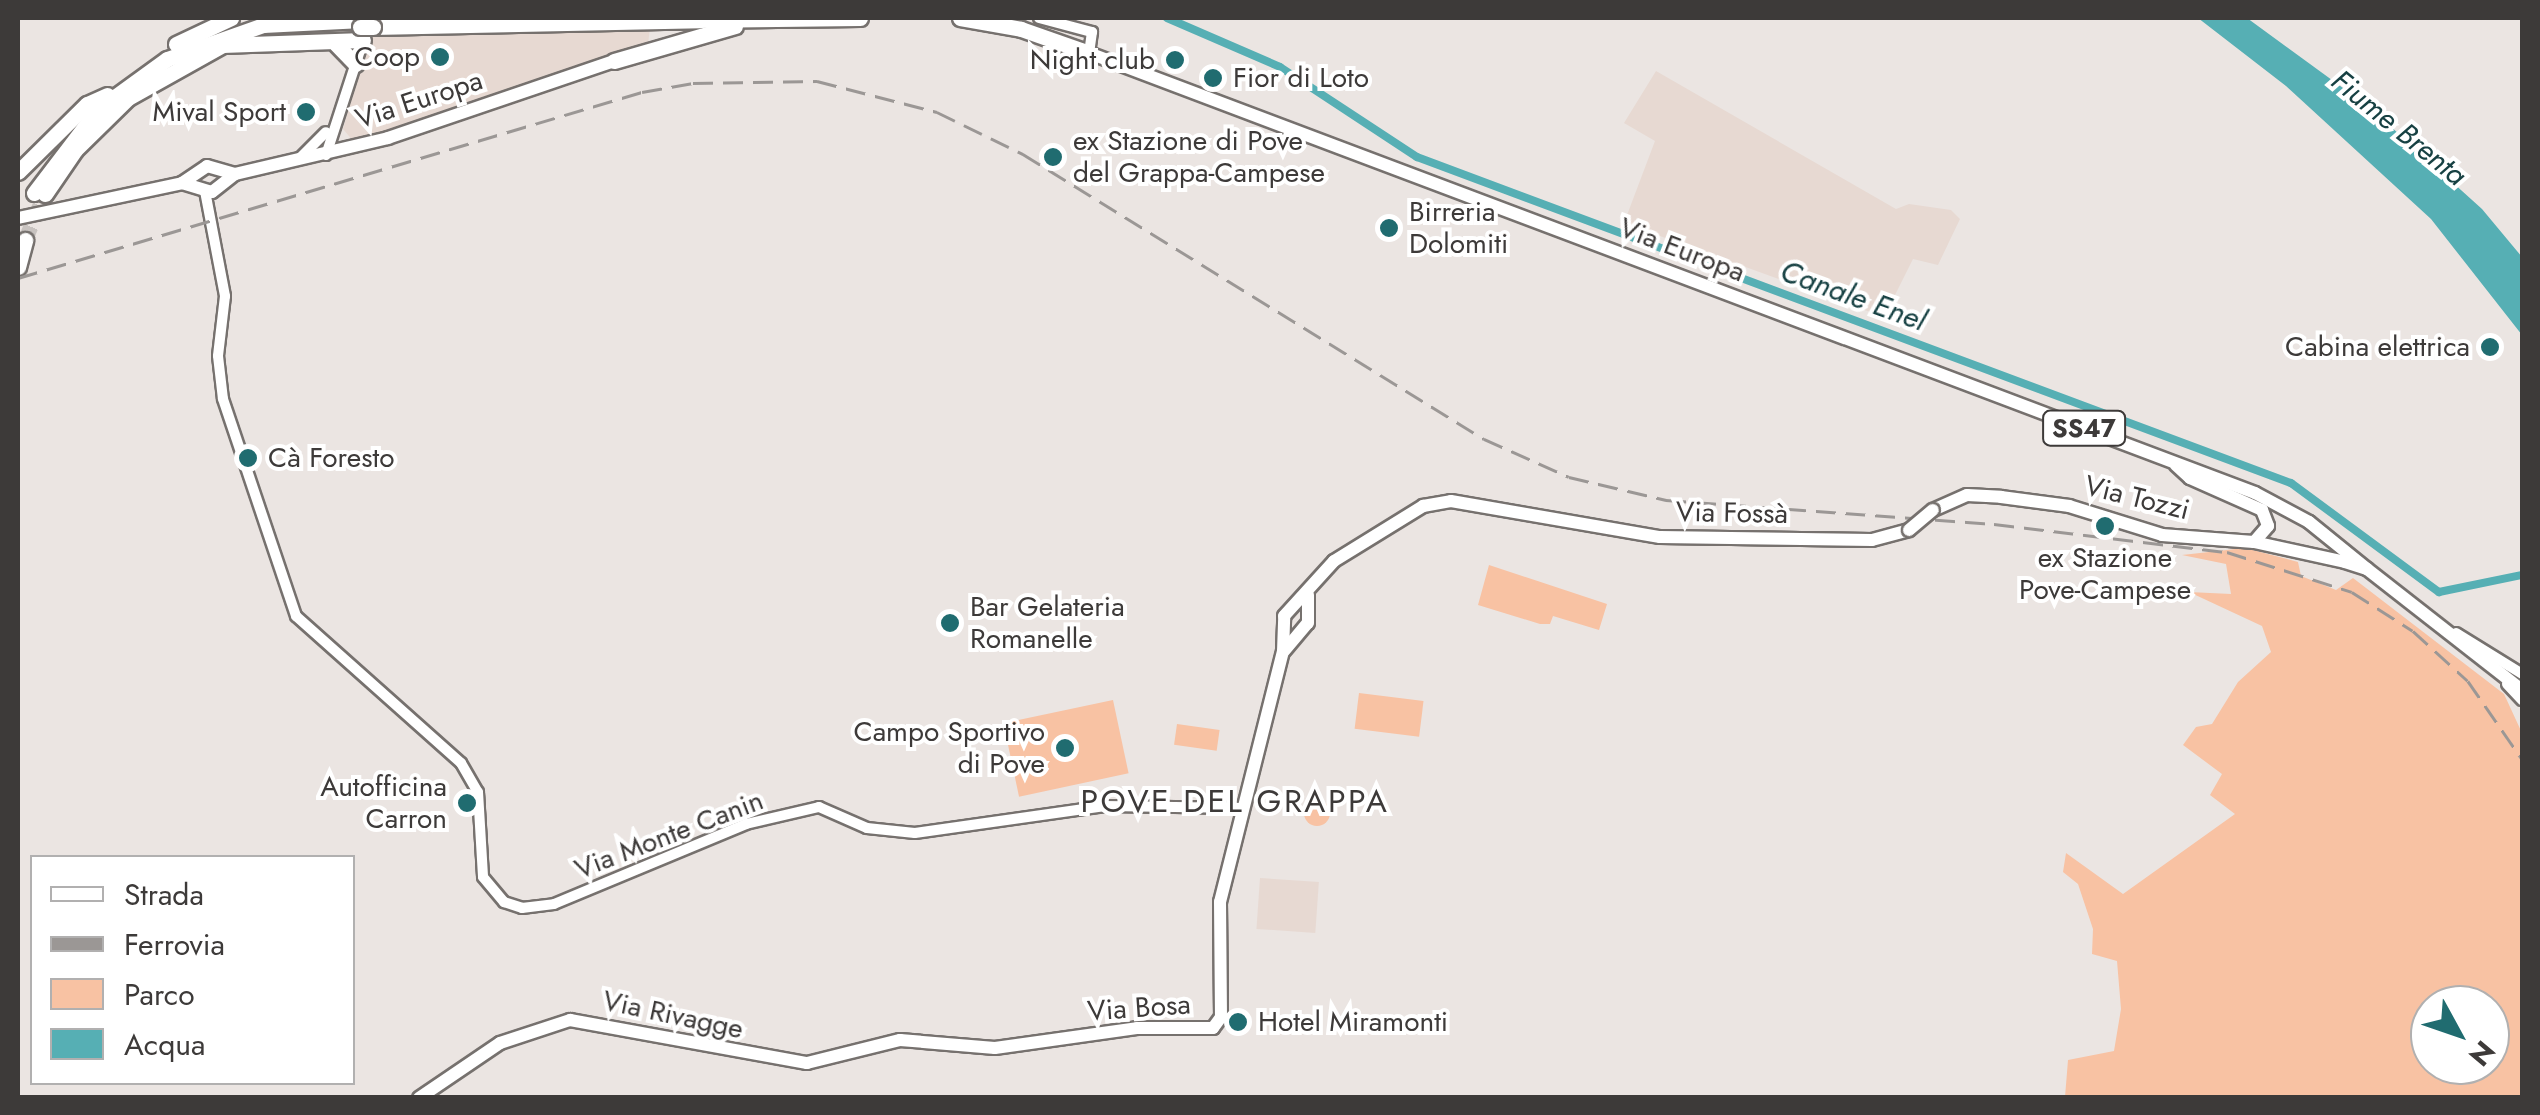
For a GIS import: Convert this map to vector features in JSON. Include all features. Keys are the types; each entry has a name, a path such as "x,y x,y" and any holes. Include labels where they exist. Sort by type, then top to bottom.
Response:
{"highway":[{"path":"231,18 155,56 68,143 39,196 76,150 128,98 222,45 280,32 367,25 508,18 700,20"},
{"path":"18,172 87,104 229,33 283,22 367,25 860,18"},
{"name":"Via Europa","path":"960,18 1021,29 1089,53"},
{"path":"614,61 771,20"},
{"path":"222,45 336,44 367,25"},
{"path":"336,44 356,64"},
{"path":"18,267 25,240"}],"main road":[{"name":"Via Europa","path":"1089,53 2272,501 2336,543 2366,569"},
{"name":"Via Europa","path":"18,218 182,183 213,181 329,154 614,61"},
{"path":"2172,461 2190,478 2262,510 2268,526 2254,542"},
{"name":"Via Tozzi","path":"1909,530 1933,510 1967,495 2069,506 2182,539 2254,542 2295,549"},
{"name":"Via Fossà","path":"1298,610 1334,561 1434,503 1718,539 1872,540 1909,530"},
{"path":"2295,549 2336,543"},
{"path":"2295,549 2366,569"},
{"name":"SS47","path":"2366,569 2522,690"},
{"path":"1293,629 1308,623 1298,610"},
{"path":"1238,828 1283,652 1298,610"},
{"name":"Via Bosa","path":"858,1050 913,1039 996,1048 1136,1028 1213,1028 1221,1020 1216,925 1238,828"},
{"name":"Via Rivagge","path":"419,1098 516,1036 578,1020 751,1058 807,1063 858,1050"}],"street":[{"path":"1039,18 1092,32 1089,53"},
{"path":"329,154 367,25"},
{"path":"296,162 336,120"},
{"name":"Via Monte Canin","path":"213,181 212,206 224,296 218,356 223,399 296,616 462,763 478,792 480,866 495,895 522,908 554,904 746,824 819,807 856,823 916,834 1105,806 1207,812"},
{"path":"2437,626 2522,674"},
{"path":"2492,668 2522,700"},
{"path":"1207,812 1244,808"},
{"path":"1207,812 1238,828"}],"shaded area":[{"path":"650,28 648,44 442,116 354,142 343,129 370,32"},
{"path":"1656,71 1896,209 1909,204 1951,210 1960,219 1938,265 1913,259 1884,317 1624,223 1655,141 1624,123"},
{"path":"1260,878 1319,882 1315,933 1256,929"}],"green space":[{"path":"2245,548 2298,562 2301,576 2336,590 2353,578 2504,694 2522,733 2522,1097 2065,1097 2068,1060 2114,1051 2121,1009 2117,961 2092,954 2093,929 2078,884 2063,872 2066,853 2123,894 2235,814 2210,795 2222,774 2183,745 2196,727 2212,724 2238,682 2271,652 2262,626 2189,592 2231,594 2226,564 2182,555"},
{"path":"1489,565 1607,604 1599,630 1553,616 1550,624 1540,624 1478,605"},
{"path":"1359,693 1424,701 1419,737 1355,729"},
{"name":"Campo Sportivo di Pove","path":"1113,700 1129,773 1019,797 1003,723"},
{"path":"1177,724 1220,730 1217,751 1174,745"},
{"path":"1317,800 1326,804 1330,813 1326,822 1317,826 1308,822 1304,813 1308,804"}],"water":[{"name":"Fiume Brenta","path":"2198,18 2247,18 2369,107 2482,209 2522,257 2522,335 2431,219 2286,86"}],"waterway":[{"name":"Canale Enel","path":"1167,18 1280,67 1417,157 2291,483 2439,592 2522,575"}],"tunnel":[{"path":"25,240 43,198"}],"railway":[{"path":"18,278 642,92 693,83 817,81 937,112 1023,154 1484,439 1569,477 1666,500 1994,524 2227,552 2352,592 2413,631 2468,681 2522,759"}],"place":[{"name":"Coop","path":"440,57"},
{"name":"Night club","path":"1175,60"},
{"name":"Fior di Loto","path":"1213,78"},
{"name":"Mival Sport","path":"306,112"},
{"name":"ex Stazione di Pove del Grappa-Campese","path":"1053,157"},
{"name":"Birreria Dolomiti","path":"1389,228"},
{"name":"Cabina elettrica","path":"2490,347"},
{"name":"Cà Foresto","path":"248,458"},
{"name":"ex Stazione Pove-Campese","path":"2105,526"},
{"name":"Bar Gelateria Romanelle","path":"950,623"},
{"name":"Campo Sportivo di Pove","path":"1065,748"},
{"name":"Autofficina Carron","path":"467,803"},
{"name":"Hotel Miramonti","path":"1238,1022"}],"district":[{"name":"POVE DEL GRAPPA","path":"1235,801"}]}
